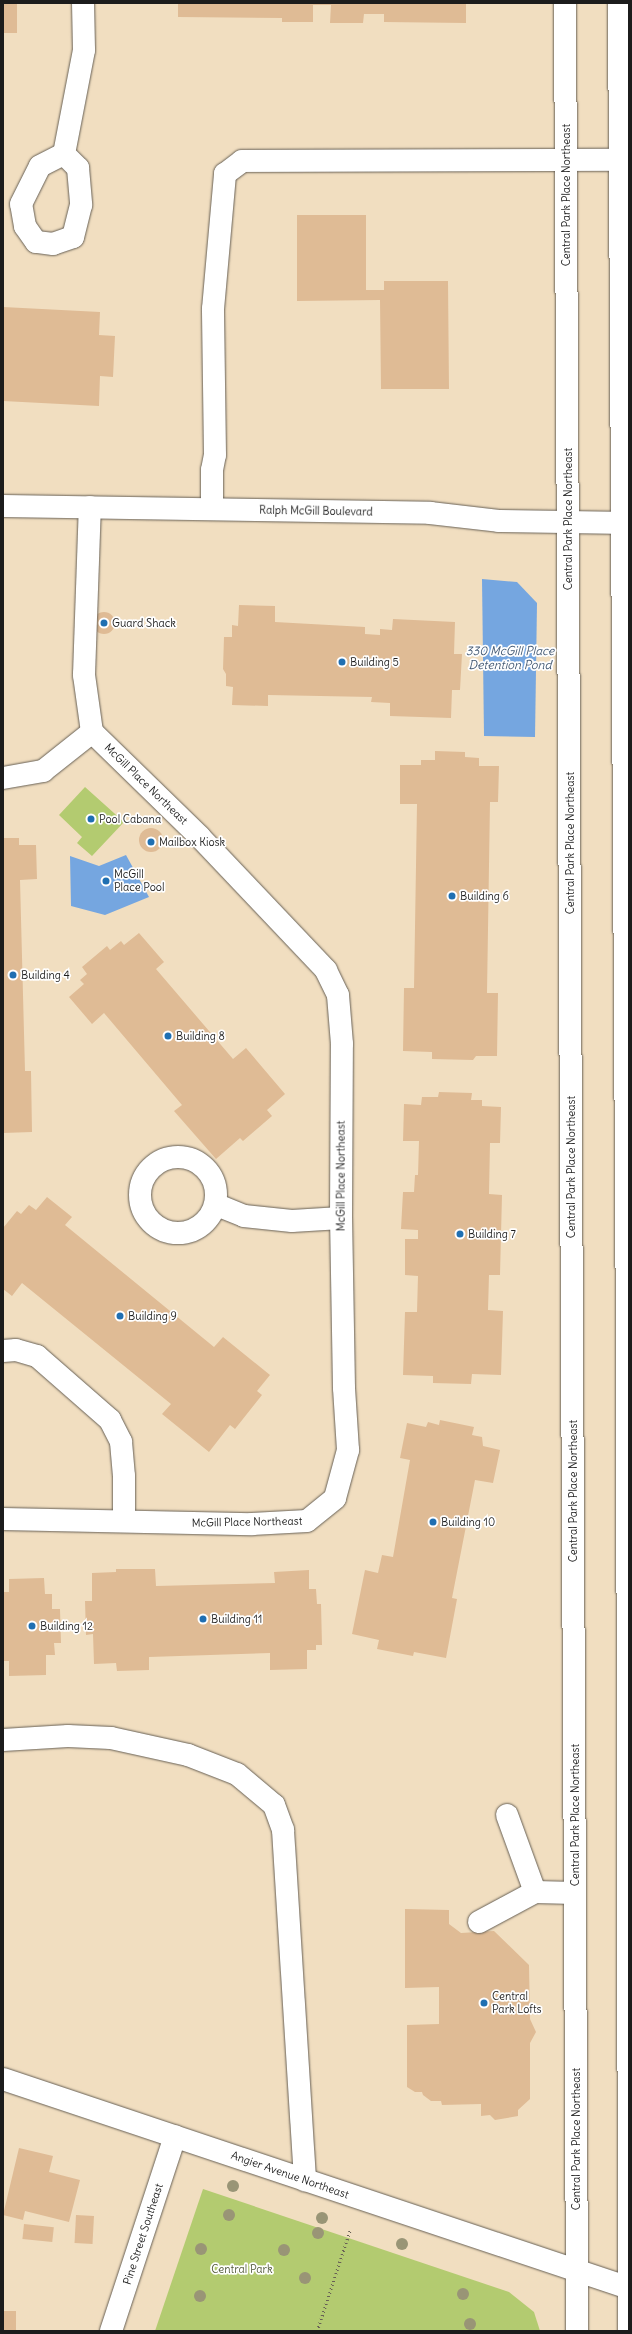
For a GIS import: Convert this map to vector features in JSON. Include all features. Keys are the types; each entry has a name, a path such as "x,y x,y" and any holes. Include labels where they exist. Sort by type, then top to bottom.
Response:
{"street":[{"path":"64,154 84,50 83,3"},
{"name":"Central Park Place Northeast","path":"565,3 577,2331"},
{"path":"619,3 626,523 621,586 628,1351 629,2331"},
{"path":"212,509 212,470 215,455 214,309 225,174 242,161 566,158 620,160"},
{"name":"Ralph McGill Boulevard","path":"3,506 430,513 499,521 626,523"},
{"path":"3,778 43,771 92,732 84,676 90,507"},
{"name":"McGill Place Northeast","path":"3,1519 252,1524 307,1521 335,1498 348,1450 344,1388 341,1218 342,1044 338,995 326,970 200,837 92,732"},
{"path":"217,1205 244,1216 292,1221 341,1218"},
{"path":"3,1351 16,1350 36,1356 110,1420 121,1442 124,1476 124,1521"},
{"path":"3,1740 68,1736 111,1738 188,1755 237,1774 274,1805 283,1830 305,2180"},
{"path":"507,1815 535,1892"},
{"path":"479,1922 535,1892 575,1893"},
{"name":"Angier Avenue Northeast","path":"3,2079 629,2288"},
{"name":"Pine Street Southeast","path":"111,2331 174,2136"}],"path":[{"path":"318,2331 350,2230"}],"green space":[{"name":"Pool Cabana","path":"85,787 124,822 92,856 77,843 82,837 59,815"},
{"name":"Central Park","path":"203,2189 509,2292 534,2312 540,2331 155,2331"}],"water":[{"name":"330 McGill Place Detention Pond","path":"482,579 517,582 537,603 535,737 484,736"},
{"name":"McGill Place Pool","path":"126,855 149,897 105,915 71,906 70,856 99,866"}],"building":[{"path":"3,3 17,3 17,33 3,33"},
{"path":"178,3 466,3 466,23 384,22 384,14 364,14 363,23 330,23 331,5 313,5 313,22 282,22 282,18 178,17"},
{"path":"297,215 366,215 366,290 384,290 384,281 448,281 449,389 381,389 380,300 297,301"},
{"path":"3,307 100,312 99,335 115,336 113,377 100,376 99,406 3,401"},
{"name":"Building 5","path":"239,605 275,606 275,622 365,627 365,634 380,635 380,629 392,630 393,619 455,622 454,654 462,654 460,690 452,690 451,718 390,716 390,703 371,702 372,697 268,695 268,706 232,705 233,687 226,686 226,674 223,669 224,637 232,637 232,625 238,626"},
{"name":"Guard Shack","path":"104,612 108,613 114,619 114,627 108,633 104,634 100,633 94,627 93,623 94,619 100,613"},
{"name":"Building 6","path":"435,751 465,752 465,757 479,758 479,766 499,766 498,802 490,802 487,993 498,993 497,1056 476,1056 473,1060 432,1059 432,1052 403,1051 404,988 414,988 417,804 400,804 400,765 421,765 421,760 435,760"},
{"name":"Mailbox Kiosk","path":"151,828 156,829 162,835 162,845 156,851 151,852 146,851 140,845 139,840 140,835 146,829"},
{"name":"Building 4","path":"3,838 19,838 19,845 36,845 37,879 20,880 25,1071 31,1071 32,1132 3,1133"},
{"name":"Building 8","path":"139,933 164,962 156,969 233,1059 246,1048 285,1094 267,1110 272,1116 243,1141 240,1138 216,1159 174,1111 182,1105 104,1013 92,1024 69,997 84,984 80,980 87,974 82,967 107,946 110,950 121,941 124,945"},
{"name":"Building 7","path":"439,1092 472,1093 471,1100 482,1100 482,1106 501,1107 500,1143 490,1143 489,1194 502,1195 500,1275 489,1275 488,1310 503,1311 501,1375 472,1374 471,1384 433,1383 433,1376 403,1375 405,1312 417,1312 418,1276 405,1275 405,1239 418,1239 418,1230 401,1229 403,1192 414,1192 415,1175 418,1175 419,1141 403,1141 404,1104 421,1105 422,1097 438,1097"},
{"name":"Building 9","path":"47,1197 72,1217 65,1225 214,1347 223,1337 270,1375 257,1391 262,1395 235,1429 230,1425 209,1452 162,1414 171,1404 22,1283 12,1296 3,1289 3,1228 17,1211 21,1214 29,1205 36,1210"},
{"name":"Building 10","path":"440,1420 474,1427 472,1435 482,1437 483,1446 500,1450 493,1483 475,1480 452,1598 457,1599 446,1658 414,1652 413,1656 377,1649 379,1640 352,1634 365,1570 378,1573 382,1555 393,1557 410,1460 400,1458 407,1423 426,1427 428,1422 439,1425"},
{"name":"Building 11","path":"116,1569 155,1569 156,1586 275,1583 274,1572 309,1570 309,1589 316,1589 317,1604 321,1604 322,1645 316,1645 316,1650 307,1650 307,1669 270,1670 270,1653 149,1657 149,1670 117,1671 116,1663 94,1664 93,1634 86,1635 85,1601 92,1601 92,1573 116,1572"},
{"name":"Building 12","path":"44,1578 45,1594 52,1594 52,1609 60,1609 61,1643 54,1643 55,1655 46,1655 46,1675 9,1676 9,1661 3,1661 3,1592 9,1592 9,1579"},
{"name":"Central Park Lofts","path":"405,1909 449,1910 449,1924 461,1933 494,1931 529,1965 530,2019 536,2032 530,2043 530,2099 518,2110 518,2116 495,2120 490,2115 481,2116 481,2104 442,2105 441,2101 431,2101 423,2095 422,2092 415,2092 407,2087 407,2025 439,2024 439,1987 405,1988"},
{"path":"19,2148 53,2156 49,2172 80,2180 69,2222 25,2211 23,2220 3,2215"},
{"path":"76,2215 94,2216 93,2244 75,2243"},
{"path":"24,2224 54,2227 52,2242 22,2239"},
{"path":"3,2311 16,2311 16,2331 3,2331"}],"place":[{"name":"Guard Shack","path":"104,623"},
{"name":"Building 5","path":"342,662"},
{"name":"Pool Cabana","path":"91,819"},
{"name":"Mailbox Kiosk","path":"151,842"},
{"name":"McGill Place Pool","path":"106,881"},
{"name":"Building 6","path":"452,896"},
{"name":"Building 4","path":"13,975"},
{"name":"Building 8","path":"168,1036"},
{"name":"Building 7","path":"460,1234"},
{"name":"Building 9","path":"120,1316"},
{"name":"Building 10","path":"433,1522"},
{"name":"Building 11","path":"203,1619"},
{"name":"Building 12","path":"32,1626"},
{"name":"Central Park Lofts","path":"484,2003"}]}
